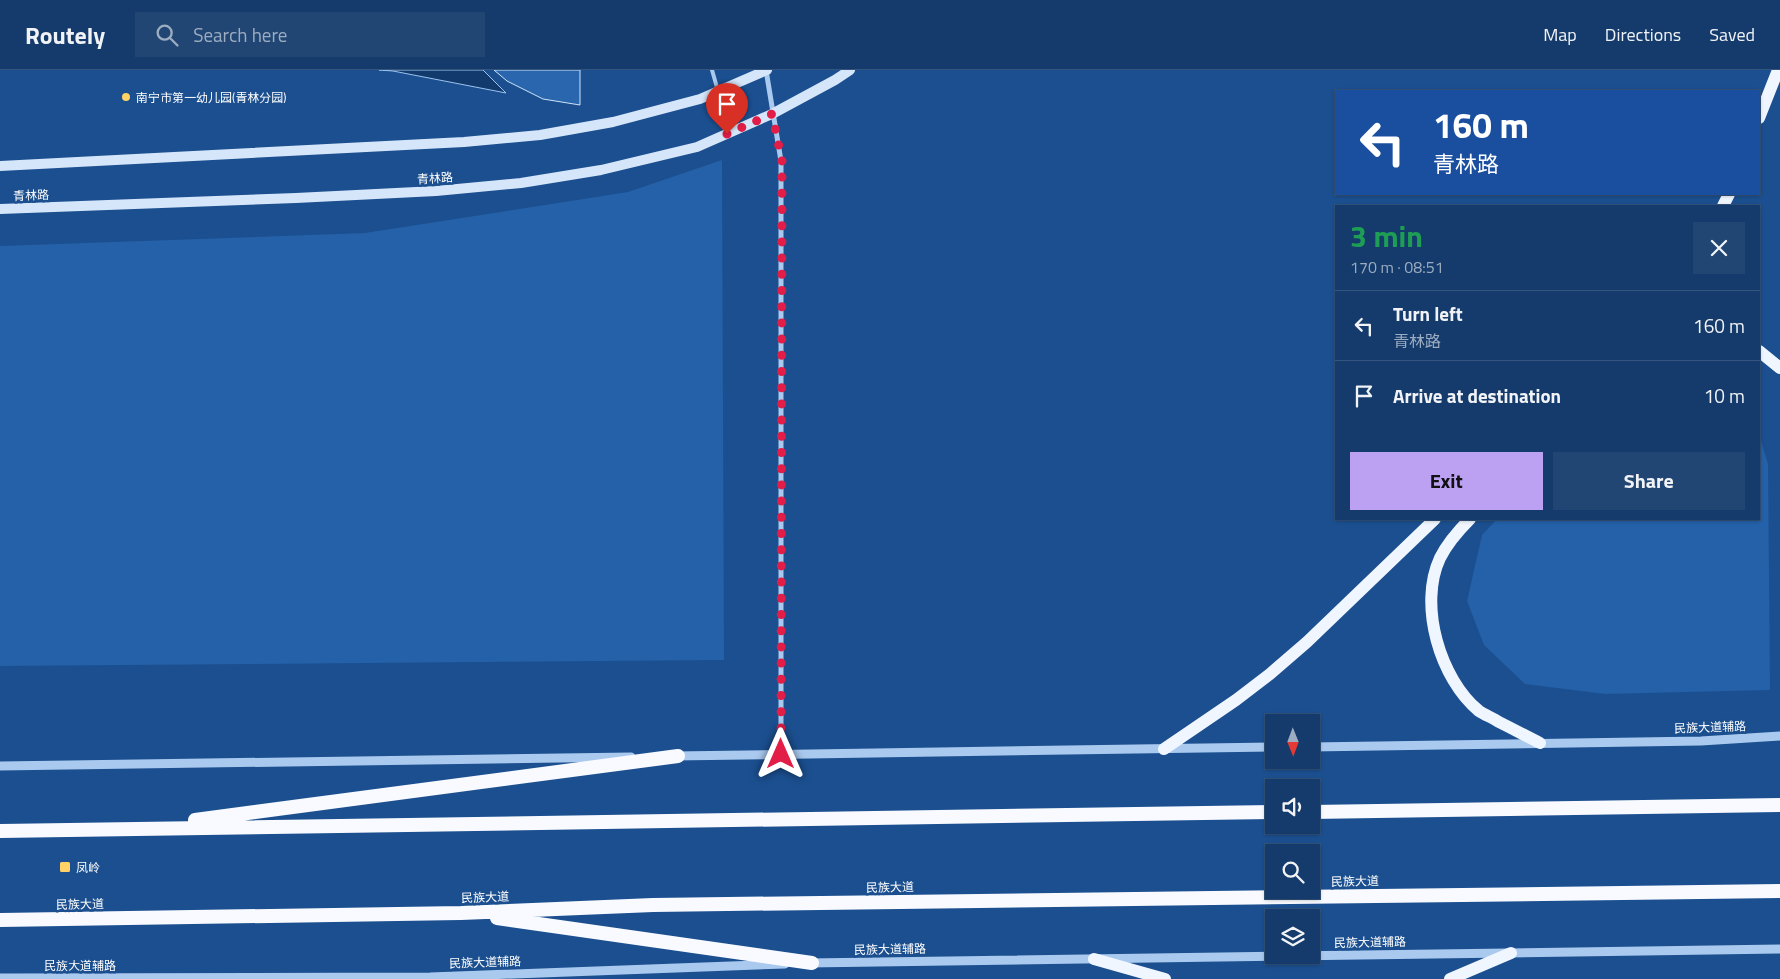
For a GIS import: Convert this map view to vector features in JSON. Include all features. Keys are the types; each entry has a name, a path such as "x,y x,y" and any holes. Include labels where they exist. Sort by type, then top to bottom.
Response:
{"highway":[{"path":"131,829 678,756"},
{"path":"1320,812 1780,805"},
{"path":"0,831 1265,812"},
{"name":"民族大道","path":"0,920 461,913 653,905 1780,891"},
{"path":"461,913 812,963"}],"main road":[{"path":"0,166 464,142 540,135 613,122 700,99 766,70"},
{"name":"青林路","path":"0,209 436,191 521,183 601,170 697,146 772,114 850,70"},
{"path":"1760,115 1778,70"},
{"path":"1760,353 1780,368"},
{"path":"1164,749 1236,700 1308,642 1434,520"},
{"path":"1469,520 1458,531 1440,558 1433,580 1434,630 1444,662 1460,690 1480,711 1540,743"},
{"path":"1450,979 1511,953"},
{"path":"1094,959 1165,979"}],"street":[{"path":"766,70 772,114 782,161 781,754"},
{"name":"民族大道辅路","path":"1320,746 1701,741 1780,736"},
{"path":"0,766 1265,747"},
{"name":"民族大道辅路","path":"0,978 430,978 812,963 1780,949"}],"lane":[{"path":"712,70 718,91"}],"shaded area":[{"path":"379,70 483,70 506,93 393,71"},
{"path":"722,160 724,660 0,666 0,246 365,233 628,192"},
{"path":"1760,437 1768,464 1770,690 1605,694 1525,684 1484,645 1467,601 1482,535 1496,520 1760,520"}],"building":[{"path":"494,70 580,70 580,105 543,99 507,81"}],"place":[{"name":"南宁市第一幼儿园(青林分园)","path":"126,97"},
{"name":"凤岭","path":"65,867"}],"route":[{"path":"727,134 772,114 782,161 781,754"}]}
